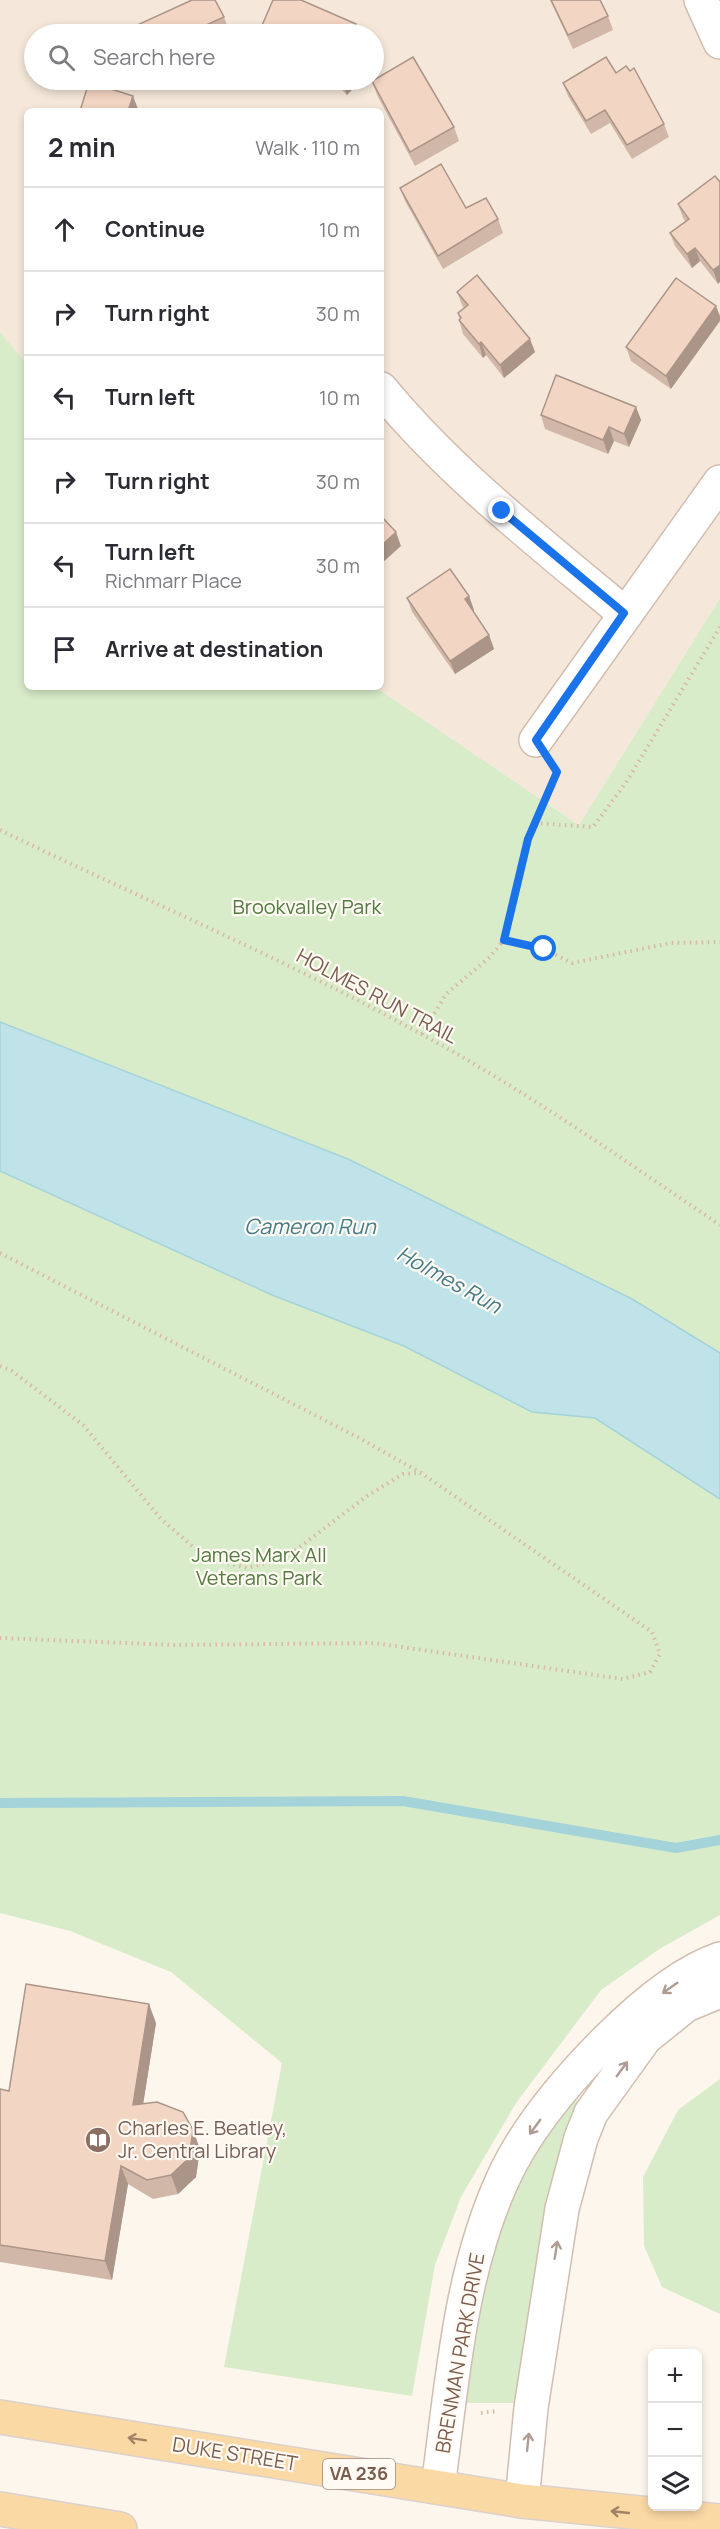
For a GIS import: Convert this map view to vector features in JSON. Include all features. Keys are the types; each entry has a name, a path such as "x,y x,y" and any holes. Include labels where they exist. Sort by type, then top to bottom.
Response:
{"main road":[{"name":"DUKE STREET","path":"0,2417 522,2501 720,2521"},
{"path":"0,2510 120,2529"}],"street":[{"path":"701,0 720,42"},
{"path":"384,393 413,427 502,511 624,613"},
{"path":"536,740 624,613 720,482"},
{"name":"BRENMAN PARK DRIVE","path":"438,2487 466,2298 478,2244 502,2180 530,2133 582,2065 634,2013 702,1965 720,1959"},
{"path":"522,2501 531,2408 562,2209 591,2114 645,2038 686,2005 720,1991"}],"path":[{"path":"535,823 593,827 627,781 720,627"},
{"path":"422,1034 446,993 490,957 504,940 513,892 535,823 557,772 536,740"},
{"name":"HOLMES RUN TRAIL","path":"0,830 253,948 422,1034 573,1126 720,1225"},
{"path":"504,940 544,949 572,963 671,943 720,942"},
{"path":"0,1253 361,1438 422,1473 652,1632 660,1654 650,1672 623,1679 374,1643 174,1645 0,1638"},
{"path":"0,1366 12,1371 83,1425 161,1519 206,1558 247,1568 284,1559 323,1532 367,1496 403,1474 422,1473"},
{"path":"471,2414 503,2411"}],"shaded area":[{"path":"0,0 720,0 720,598 579,825 379,690 384,690 384,108 24,108 24,360 0,332"}],"green space":[{"name":"Brookvalley Park","path":"0,332 24,360 24,690 379,690 579,825 720,598 720,1353 632,1299 348,1159 0,1022"},
{"name":"James Marx All Veterans Park","path":"0,1171 272,1295 404,1346 532,1412 595,1418 720,1499 720,1915 661,1948 601,1990 516,2103 461,2197 435,2265 412,2396 224,2367 282,2063 171,1972 70,1931 0,1913"},
{"path":"720,2079 720,2314 662,2287 644,2246 643,2177 678,2110"},
{"path":"573,2097 582,2105 516,2403 464,2403 484,2285 501,2226 528,2168"}],"water":[{"name":"Cameron Run","path":"0,1022 348,1159 632,1299 720,1353 720,1499 595,1418 532,1412 404,1346 272,1295 0,1171"}],"building":[{"path":"192,0 215,0 224,17 208,24 139,24"},
{"path":"273,0 301,0 356,24 263,24"},
{"path":"551,0 600,0 608,16 568,35"},
{"path":"413,57 454,127 410,152 377,90 384,90 384,74"},
{"path":"606,57 616,73 626,66 630,71 634,68 664,124 627,145 605,110 586,121 563,83"},
{"path":"87,90 114,90 133,96 129,108 81,108"},
{"path":"441,164 466,208 486,198 498,219 438,256 400,188"},
{"path":"715,176 720,182 720,265 713,270 695,248 687,254 670,233 689,219 678,204"},
{"path":"477,275 530,339 500,365 459,320 461,318 458,313 468,305 457,292"},
{"path":"676,278 716,306 666,376 626,347"},
{"path":"556,375 636,407 624,434 609,427 603,440 541,415"},
{"path":"384,519 396,532 384,543"},
{"path":"450,569 469,596 465,599 489,635 450,661 407,598"},
{"name":"Charles E. Beatley, Jr. Central Library","path":"26,1984 149,2004 133,2105 157,2102 183,2112 193,2130 189,2158 171,2175 147,2180 121,2166 105,2261 0,2245 0,2089 9,2091"}],"waterway":[{"path":"0,1803 403,1801 676,1848 720,1840"}],"place":[{"name":"Charles E. Beatley, Jr. Central Library","path":"98,2140"}],"route":[{"path":"502,511 624,613 536,740 557,772 528,839 513,892 504,940 544,949"}],"water label":[{"name":"Holmes Run","path":"449,1280"}]}
